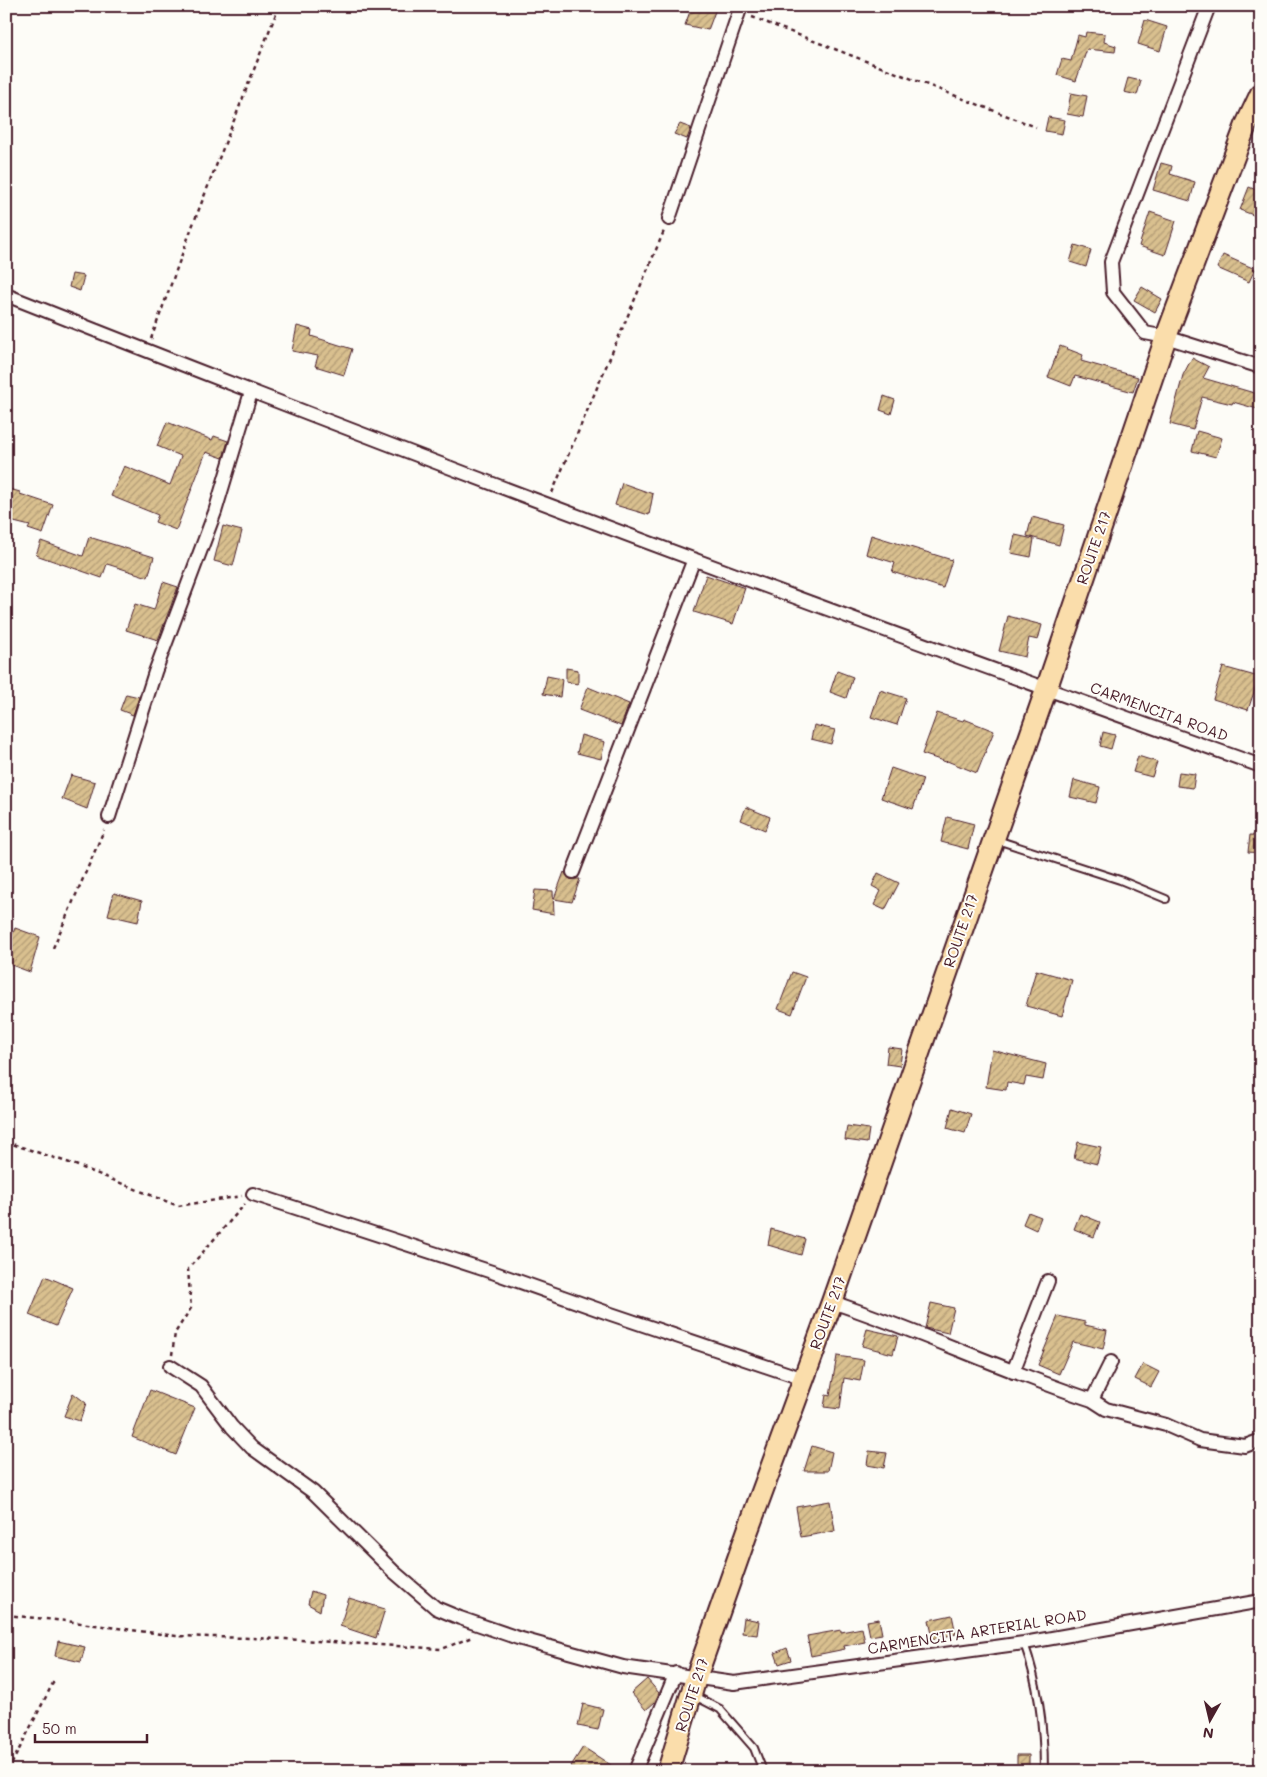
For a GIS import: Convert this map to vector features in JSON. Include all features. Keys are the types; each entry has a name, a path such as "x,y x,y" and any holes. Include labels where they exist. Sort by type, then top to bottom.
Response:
{"main road":[{"name":"ROUTE 217","path":"668,1771 694,1686 748,1530 832,1302 1046,690 1166,337 1246,125 1261,93"}],"street":[{"path":"1209,6 1111,262 1113,292 1145,333 1166,337 1261,368"},
{"path":"669,219 740,9"},
{"name":"CARMENCITA ROAD","path":"6,295 251,392 694,559 1046,690 1261,766"},
{"path":"109,817 155,672 215,512 251,392"},
{"path":"574,872 694,559"},
{"path":"253,1194 495,1273 804,1379"},
{"path":"1013,1372 1048,1281"},
{"path":"832,1302 874,1316 1013,1372 1092,1400 1106,1409 1166,1425 1200,1440 1245,1446 1261,1440"},
{"path":"1092,1400 1112,1362"},
{"name":"CARMENCITA ARTERIAL ROAD","path":"170,1366 201,1386 232,1427 252,1448 313,1492 393,1571 436,1608 492,1629 569,1653 623,1667 676,1674 694,1686 734,1683 1024,1643 1261,1601"},
{"path":"635,1771 676,1674"}],"lane":[{"path":"993,839 1120,880 1166,899"},
{"path":"1024,1643 1034,1671 1042,1725 1044,1771"},
{"path":"694,1686 720,1710 754,1748 763,1771"}],"path":[{"path":"147,351 196,218 279,6"},
{"path":"740,9 1036,127"},
{"path":"547,503 669,219"},
{"path":"52,948 109,817"},
{"path":"6,1142 73,1164 178,1206 253,1194"},
{"path":"170,1366 175,1333 191,1308 188,1269 253,1194"},
{"path":"6,1615 176,1636 286,1639 442,1649 492,1629"},
{"path":"8,1771 54,1681"}],"building":[{"path":"692,6 717,6 708,30 685,25"},
{"path":"1145,20 1167,27 1160,51 1138,44"},
{"path":"1086,32 1105,34 1104,42 1116,46 1115,52 1087,49 1076,81 1057,75 1062,59 1071,61 1078,35 1085,37"},
{"path":"1128,78 1141,81 1137,95 1124,92"},
{"path":"1071,93 1087,96 1083,117 1067,114"},
{"path":"1048,117 1065,120 1062,134 1045,131"},
{"path":"680,124 691,128 687,139 674,134"},
{"path":"1161,163 1172,166 1170,174 1195,182 1190,201 1153,190"},
{"path":"1249,187 1261,192 1261,218 1240,210"},
{"path":"1150,212 1176,221 1165,255 1139,246"},
{"path":"1075,245 1091,250 1086,267 1070,262"},
{"path":"1223,255 1255,269 1249,282 1217,268"},
{"path":"72,274 84,276 80,291 69,287"},
{"path":"1142,287 1162,299 1155,312 1134,300"},
{"path":"297,326 312,330 311,336 352,349 344,375 315,366 318,356 292,351"},
{"path":"1060,346 1083,355 1081,361 1138,377 1133,392 1075,376 1071,386 1048,377"},
{"path":"1192,358 1209,367 1203,378 1261,395 1261,410 1233,402 1232,404 1202,397 1193,430 1170,424 1183,375"},
{"path":"884,396 895,400 891,414 880,410"},
{"path":"167,422 212,440 214,436 228,441 223,458 206,452 176,530 155,522 158,515 111,496 124,466 170,485 181,456 157,446"},
{"path":"1197,431 1222,438 1216,457 1192,451"},
{"path":"622,483 653,494 649,515 615,505"},
{"path":"6,488 53,505 43,534 28,529 30,526 6,520"},
{"path":"1032,517 1064,525 1059,545 1027,536"},
{"path":"223,526 242,531 233,566 214,561"},
{"path":"871,535 952,560 943,588 892,572 895,563 866,554"},
{"path":"1015,535 1034,539 1031,557 1011,553"},
{"path":"89,537 154,557 148,577 107,564 102,578 36,555 41,541 83,556"},
{"path":"706,575 745,588 733,624 694,612"},
{"path":"163,582 178,587 158,640 126,630 135,604 154,610"},
{"path":"1008,616 1042,625 1038,640 1029,638 1025,657 999,651"},
{"path":"1223,667 1259,677 1248,710 1213,699"},
{"path":"566,668 578,670 578,684 566,682"},
{"path":"837,671 853,677 846,698 830,692"},
{"path":"547,676 562,679 560,697 543,694"},
{"path":"588,687 629,704 621,726 579,710"},
{"path":"880,690 906,698 897,725 871,717"},
{"path":"126,694 139,697 133,715 120,710"},
{"path":"937,713 963,721 964,719 994,731 977,773 947,761 922,754"},
{"path":"814,725 835,730 831,744 811,739"},
{"path":"1103,732 1115,735 1111,749 1100,746"},
{"path":"581,735 605,742 601,759 577,753"},
{"path":"1138,756 1157,762 1152,777 1133,772"},
{"path":"891,768 923,779 913,809 881,798"},
{"path":"1179,772 1195,774 1193,788 1177,786"},
{"path":"71,775 95,782 87,809 62,799"},
{"path":"1074,780 1100,787 1096,803 1070,797"},
{"path":"746,807 770,817 765,830 741,820"},
{"path":"947,817 974,824 968,849 941,842"},
{"path":"1250,835 1261,836 1261,853 1248,852"},
{"path":"564,872 570,879 580,879 572,902 554,899"},
{"path":"878,873 899,883 885,910 874,905 881,891 872,886"},
{"path":"535,890 553,891 554,914 532,910"},
{"path":"114,893 142,901 138,922 108,915"},
{"path":"15,928 40,937 30,972 6,963 6,951"},
{"path":"1036,970 1072,980 1062,1016 1026,1006"},
{"path":"792,972 806,977 792,1014 778,1009"},
{"path":"888,1047 902,1049 900,1066 886,1064"},
{"path":"992,1050 1046,1064 1043,1080 1026,1077 1024,1085 1007,1082 1006,1090 986,1087"},
{"path":"952,1108 971,1114 965,1133 947,1128"},
{"path":"847,1126 869,1129 867,1143 845,1140"},
{"path":"1078,1142 1101,1147 1097,1164 1074,1158"},
{"path":"1028,1212 1041,1217 1036,1230 1023,1224"},
{"path":"1080,1214 1100,1222 1094,1237 1074,1229"},
{"path":"771,1229 805,1239 801,1255 768,1245"},
{"path":"45,1276 73,1288 56,1326 29,1315"},
{"path":"931,1303 954,1308 948,1333 925,1328"},
{"path":"1058,1316 1085,1322 1085,1325 1107,1330 1103,1349 1073,1342 1059,1374 1038,1365"},
{"path":"867,1329 898,1336 893,1354 862,1346"},
{"path":"837,1356 864,1360 860,1381 844,1378 840,1409 824,1407 826,1395 830,1396"},
{"path":"1143,1364 1159,1372 1151,1387 1135,1379"},
{"path":"150,1390 195,1408 176,1455 132,1437"},
{"path":"73,1393 86,1403 80,1421 64,1416"},
{"path":"812,1446 832,1452 828,1471 804,1471"},
{"path":"869,1451 887,1453 884,1468 867,1465"},
{"path":"830,1501 835,1531 801,1537 796,1507"},
{"path":"311,1591 323,1595 320,1611 308,1604"},
{"path":"349,1598 385,1609 376,1638 340,1626"},
{"path":"952,1615 956,1634 933,1639 929,1620"},
{"path":"744,1618 759,1621 757,1635 742,1633"},
{"path":"879,1619 882,1634 870,1636 867,1621"},
{"path":"862,1628 865,1642 844,1646 845,1649 811,1656 807,1636"},
{"path":"58,1641 85,1647 81,1662 55,1656"},
{"path":"787,1648 791,1660 779,1664 775,1653"},
{"path":"647,1679 659,1693 655,1702 646,1710 631,1693"},
{"path":"583,1704 603,1709 598,1730 578,1726"},
{"path":"583,1747 620,1771 578,1771 571,1766"},
{"path":"1017,1755 1029,1755 1029,1771 1017,1771"}]}
